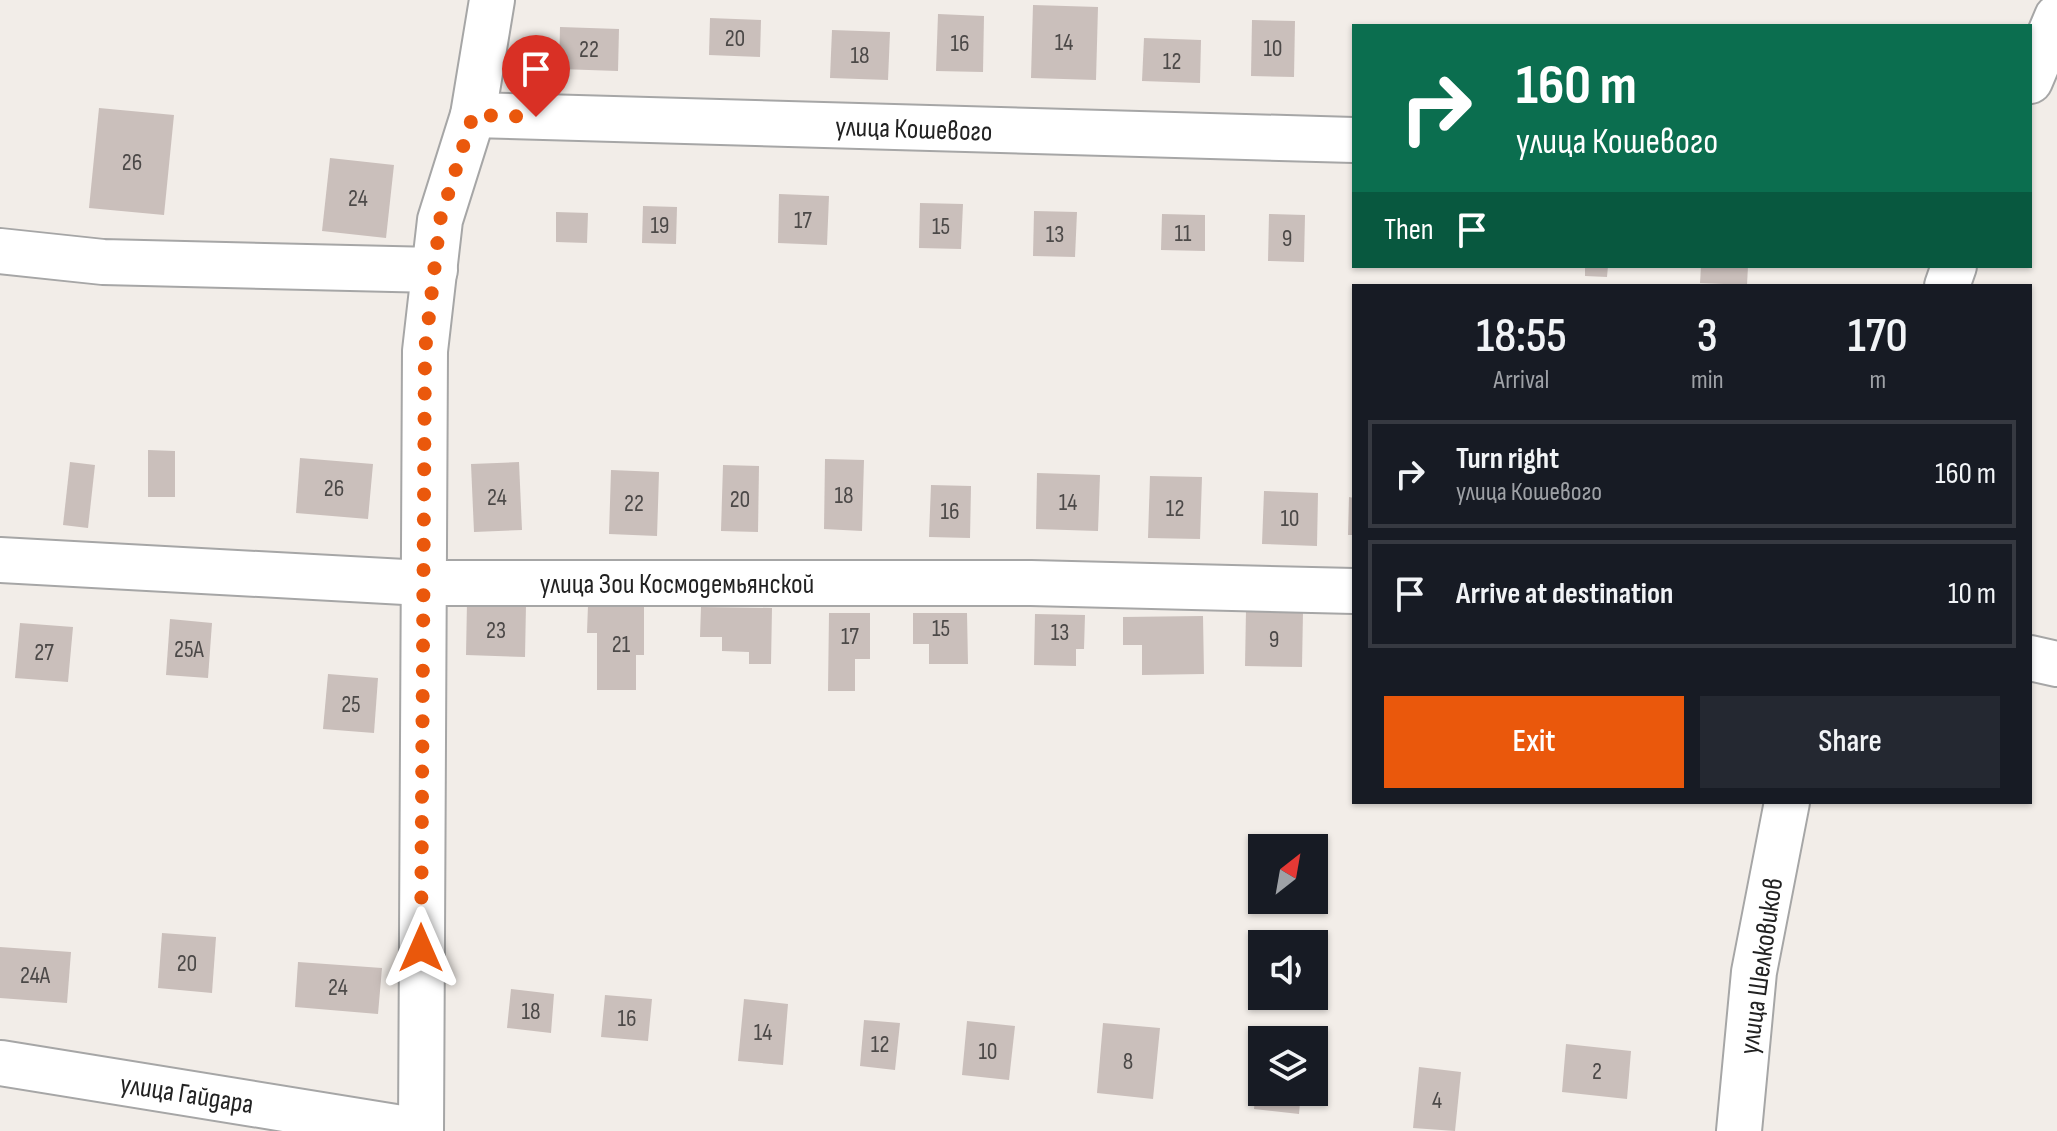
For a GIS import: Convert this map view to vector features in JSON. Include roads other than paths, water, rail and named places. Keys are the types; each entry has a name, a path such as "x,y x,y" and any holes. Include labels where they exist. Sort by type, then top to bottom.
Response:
{"street":[{"path":"420,1131 425,351 440,220 473,115 492,0"},
{"path":"2032,76 2057,17"},
{"name":"улица Кошевого","path":"473,115 1352,140"},
{"path":"0,251 103,262 435,270"},
{"name":"улица Зои Космодемьянской","path":"0,560 423,583 1031,583 1352,591"},
{"path":"2032,658 2057,664"},
{"name":"улица Шелковиков","path":"1739,1131 1754,972 1787,804"},
{"name":"улица Гайдара","path":"1,1063 420,1131"}]}
